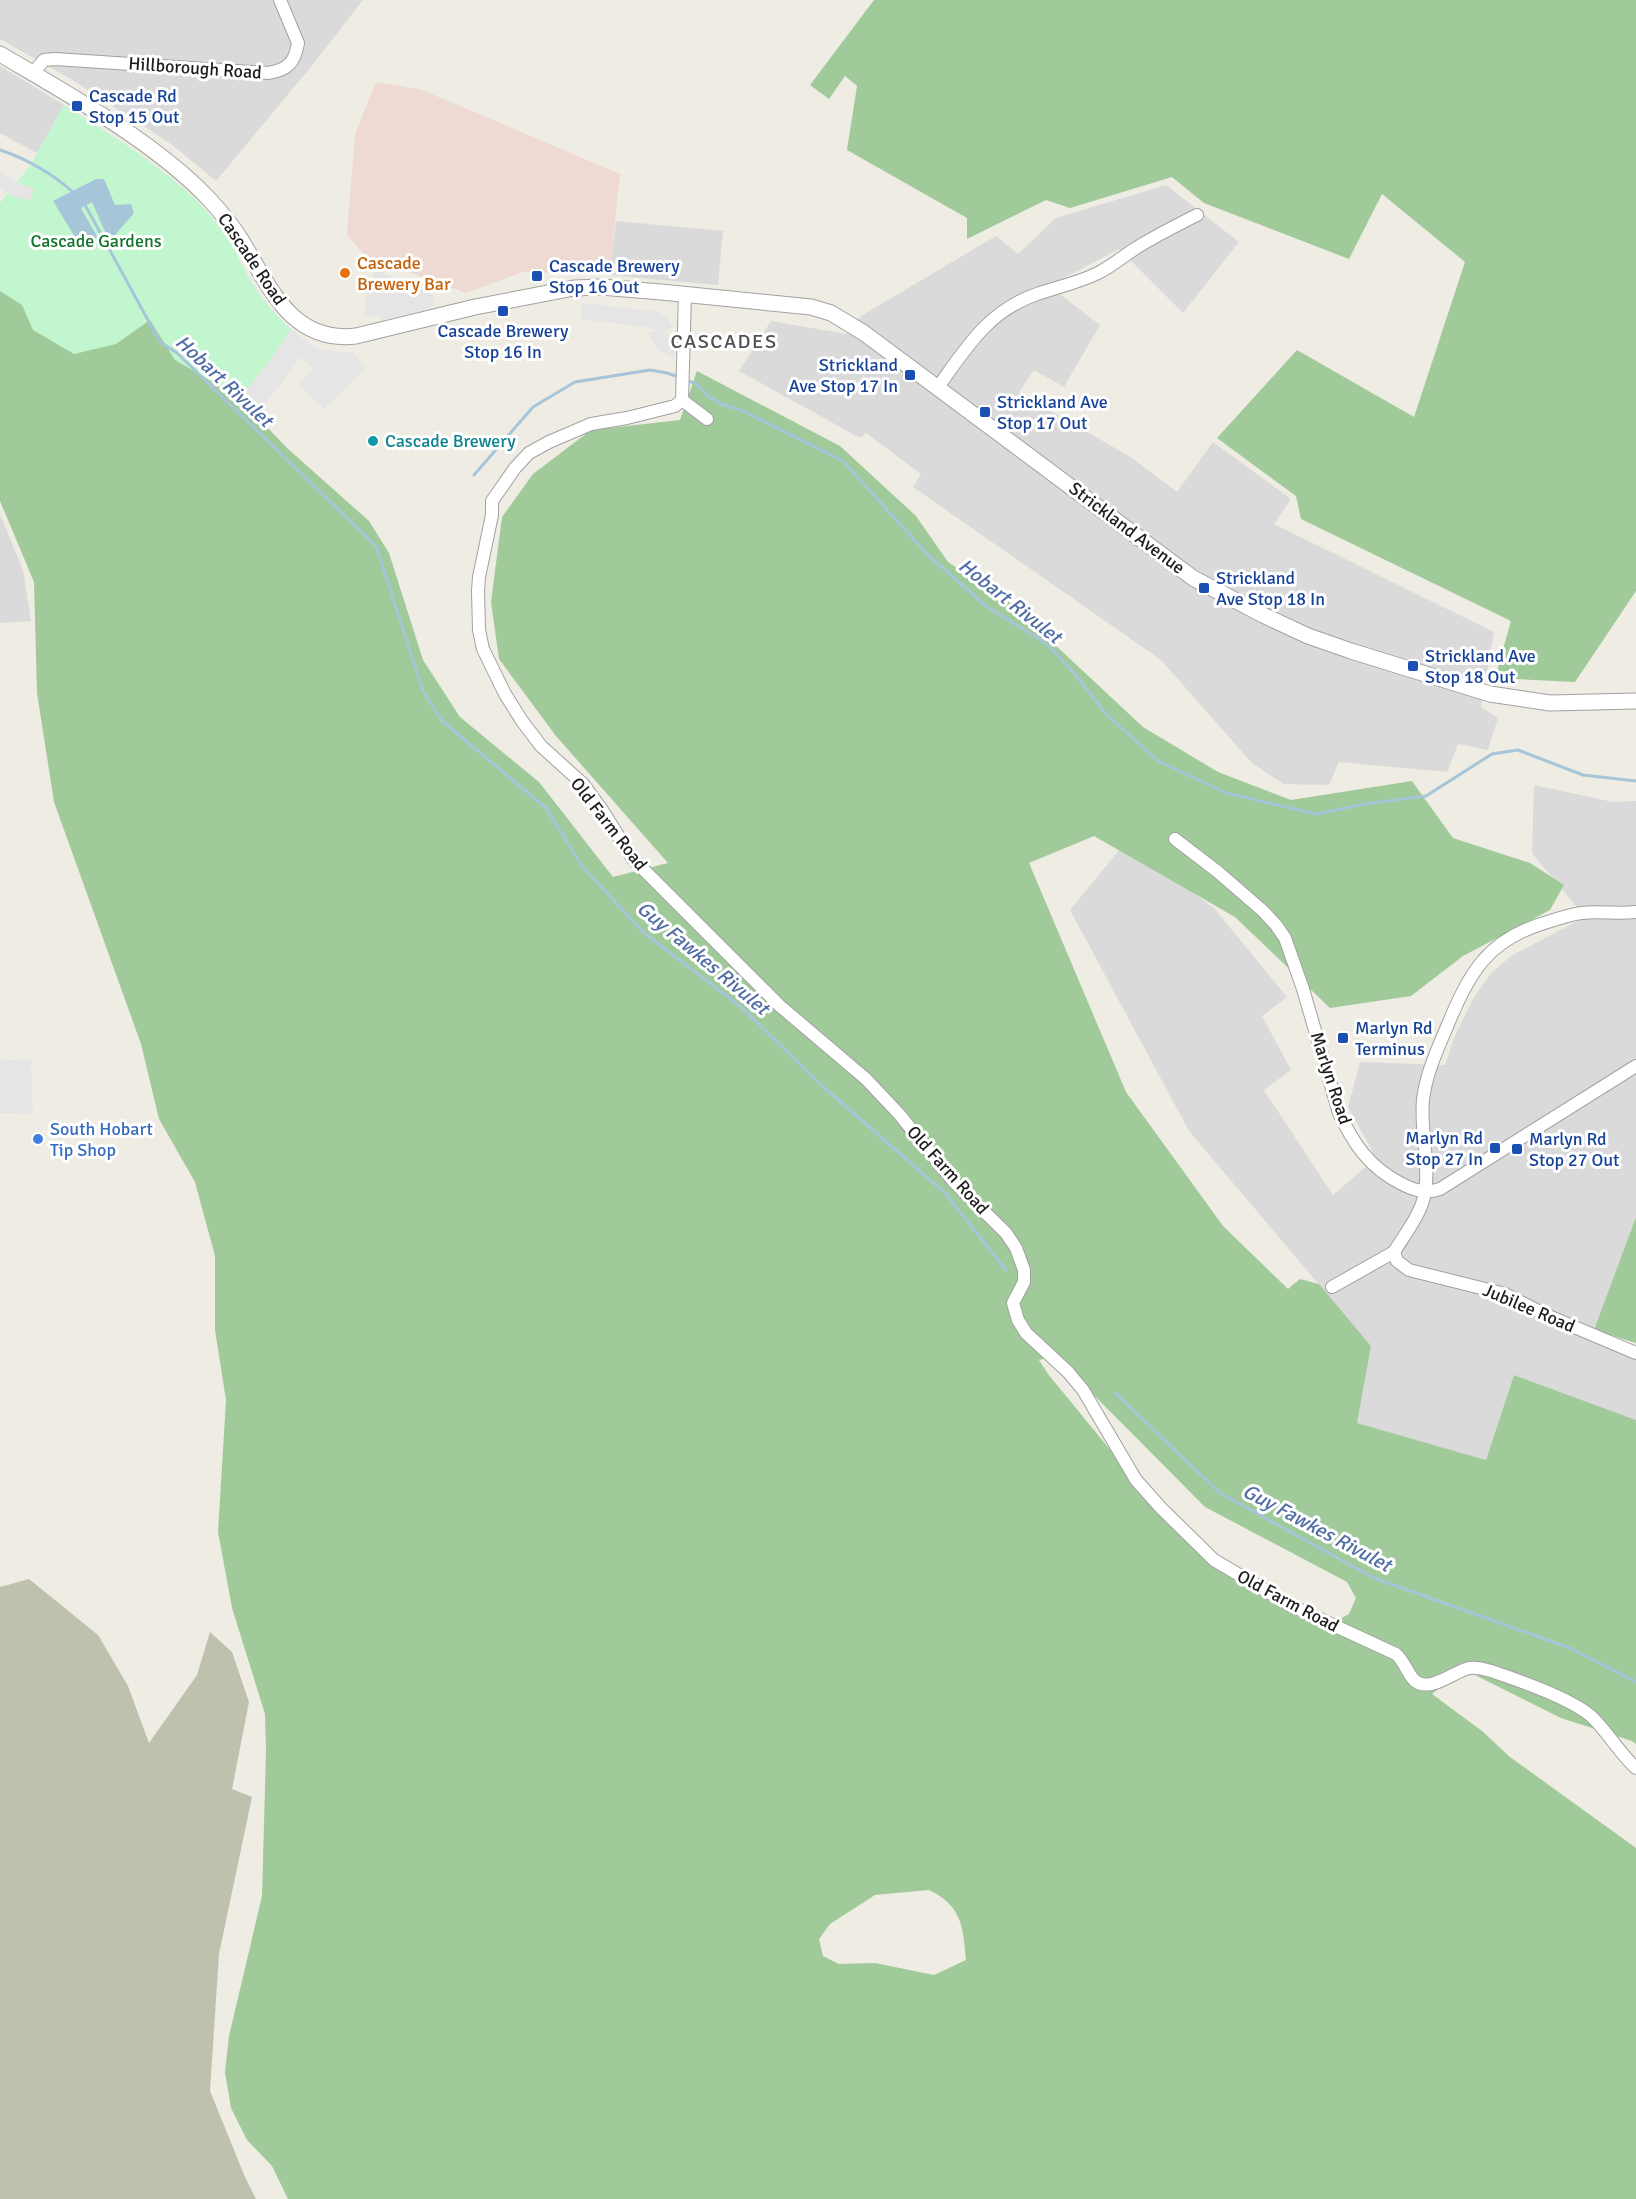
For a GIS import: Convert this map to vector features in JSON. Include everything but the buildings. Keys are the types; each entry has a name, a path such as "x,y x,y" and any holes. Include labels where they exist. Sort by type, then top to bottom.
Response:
{"street":[{"name":"Hillborough Road","path":"33,73 41,62 55,59 279,72 293,62 298,43 280,0"},
{"name":"Cascade Road","path":"0,54 133,137 196,186 231,224 268,289 280,304 304,324 325,334 344,337 362,335 475,307 574,288 601,287 685,294"},
{"path":"938,387 981,330 1007,308 1038,294 1070,285 1101,272 1143,244 1197,215"},
{"path":"685,294 682,400 706,419"},
{"name":"Strickland Avenue","path":"685,294 796,304 831,313 864,333 938,387 1194,578 1308,636 1355,653 1500,697 1550,703 1636,701"},
{"name":"Old Farm Road","path":"682,400 675,406 591,424 559,437 529,453 515,468 492,501 492,515 478,591 478,630 483,649 505,694 522,721 541,746 588,791 633,859 780,1006 882,1095 954,1182 1006,1233 1016,1248 1024,1270 1024,1282 1013,1303 1018,1320 1026,1333 1068,1372 1083,1390 1136,1480 1214,1560 1292,1606 1396,1653 1414,1680 1422,1684 1430,1685 1462,1670 1480,1668 1563,1700 1590,1715 1636,1768"},
{"name":"Marlyn Road","path":"1175,839 1218,872 1276,925 1298,972 1339,1113 1347,1131 1361,1152 1379,1171 1403,1185 1425,1192"},
{"path":"1332,1287 1394,1252 1418,1213 1425,1192 1423,1112 1426,1083 1456,1003 1482,959 1503,941 1532,927 1580,913 1636,912"},
{"path":"1425,1192 1440,1189 1636,1066"},
{"name":"Jubilee Road","path":"1394,1252 1397,1262 1409,1270 1505,1294 1546,1315 1636,1353"}],"shaded area":[{"path":"0,0 363,0 216,181 171,144 74,81 0,39"},
{"path":"0,66 64,105 37,153 0,133"},
{"path":"376,82 422,90 620,174 609,275 523,272 466,293 366,256 347,235 355,134"},
{"path":"0,171 15,181 34,189 30,201 15,197 0,187"},
{"path":"1166,185 1239,242 1183,313 1119,249 1049,286 1100,325 1064,387 1034,370 1019,392 1132,458 1177,492 1213,442 1291,499 1274,524 1494,632 1481,707 1498,718 1488,750 1458,744 1447,772 1339,762 1329,785 1283,784 1251,762 1161,660 913,487 921,474 866,433 860,438 739,371 771,321 846,334 861,316 996,236 1018,254 1056,218"},
{"path":"616,221 723,231 718,285 609,275"},
{"path":"376,270 427,291 434,297 434,306 381,320 379,315 364,318 367,287"},
{"path":"582,303 659,312 673,327 665,331 675,342 674,358 657,349 648,333 656,331 651,328 581,319"},
{"path":"291,329 320,349 342,353 352,352 366,367 324,409 299,384 313,369 301,357 261,409 246,391"},
{"path":"0,514 23,570 31,621 0,623"},
{"path":"1534,785 1613,802 1636,801 1636,1217 1590,1341 1636,1359 1636,1420 1514,1375 1486,1460 1356,1423 1371,1346 1189,1131 1070,910 1125,843 1214,908 1287,997 1262,1016 1291,1070 1264,1090 1333,1195 1376,1158 1348,1107 1360,1062 1445,1065 1454,1038 1473,999 1490,974 1511,956 1585,917 1532,853"},
{"path":"31,1059 33,1114 0,1113 0,1061"},
{"path":"29,1579 98,1635 128,1686 149,1743 197,1675 210,1632 232,1652 249,1702 232,1789 252,1797 219,1954 210,2091 256,2199 0,2199 0,1587"}],"green space":[{"path":"874,0 1636,0 1636,591 1575,682 1495,678 1511,621 1301,519 1296,496 1217,438 1297,350 1414,417 1465,262 1382,194 1349,259 1204,203 1172,177 1070,208 1046,200 967,239 967,218 847,150 857,86 845,76 829,99 810,85"},
{"name":"Cascade Gardens","path":"64,105 150,161 190,194 208,212 231,242 257,291 291,329 246,391 228,391 175,360 150,320 116,344 74,354 33,330 22,305 0,291 0,203 30,166"},
{"path":"0,231 142,295 287,448 369,521 389,553 423,660 460,717 539,782 613,877 668,863 556,736 499,659 491,602 502,517 533,474 591,430 680,420 697,371 840,446 916,516 948,562 1007,600 1143,727 1218,772 1291,800 1412,781 1453,838 1530,863 1564,885 1550,910 1463,956 1411,996 1330,1008 1235,917 1094,836 1029,863 1126,1092 1223,1226 1288,1289 1300,1279 1319,1284 1371,1346 1357,1423 1486,1460 1514,1375 1636,1420 1636,1744 1561,1718 1463,1669 1432,1694 1482,1731 1510,1757 1636,1848 1636,2199 288,2199 272,2166 247,2140 231,2108 225,2072 229,2036 262,1896 266,1751 265,1714 232,1608 218,1532 226,1400 215,1330 215,1256 195,1182 159,1119 141,1044 54,802 37,693 34,582 0,501","holes":["1055,1356 1205,1507 1347,1582 1356,1598 1349,1614 1334,1622 1299,1617 1175,1529 1039,1360","929,1890 948,1903 959,1918 964,1937 966,1960 934,1975 875,1963 839,1964 823,1956 819,1939 830,1924 875,1895"]},
{"path":"1636,1217 1636,1343 1594,1330"}],"water":[{"path":"96,179 104,179 115,205 131,204 134,213 114,236 107,236 92,202 81,208 99,240 97,245 81,247 53,201"}],"waterway":[{"name":"Hobart Rivulet","path":"0,150 40,168 75,194"},
{"name":"Guy Fawkes Rivulet","path":"84,203 160,342 177,353 376,546 423,691 442,721 546,808 582,866 643,932 741,1007 820,1084 945,1193 1006,1270"},
{"name":"Hobart Rivulet","path":"474,475 533,407 575,382 650,370 679,377"},
{"name":"Hobart Rivulet","path":"685,380 697,384 708,396 721,404 741,410 843,461 927,554 986,606 1047,644 1075,674 1105,713 1158,761 1226,793 1316,814 1365,804 1426,796 1492,754 1518,750 1583,775 1636,781"},
{"name":"Guy Fawkes Rivulet","path":"1115,1393 1220,1493 1374,1578 1570,1648 1636,1682"}],"place":[{"name":"Cascade Rd Stop 15 Out","path":"77,106"},
{"name":"Cascade Brewery Bar","path":"345,273"},
{"name":"Cascade Brewery Stop 16 Out","path":"537,276"},
{"name":"Cascade Brewery Stop 16 In","path":"503,311"},
{"name":"Strickland Ave Stop 17 In","path":"910,375"},
{"name":"Strickland Ave Stop 17 Out","path":"985,412"},
{"name":"Cascade Brewery","path":"373,441"},
{"name":"Strickland Ave Stop 18 In","path":"1204,588"},
{"name":"Strickland Ave Stop 18 Out","path":"1413,666"},
{"name":"Marlyn Rd Terminus","path":"1343,1038"},
{"name":"South Hobart Tip Shop","path":"38,1139"},
{"name":"Marlyn Rd Stop 27 In","path":"1495,1148"},
{"name":"Marlyn Rd Stop 27 Out","path":"1517,1149"}],"district":[{"name":"CASCADES","path":"724,341"}]}
